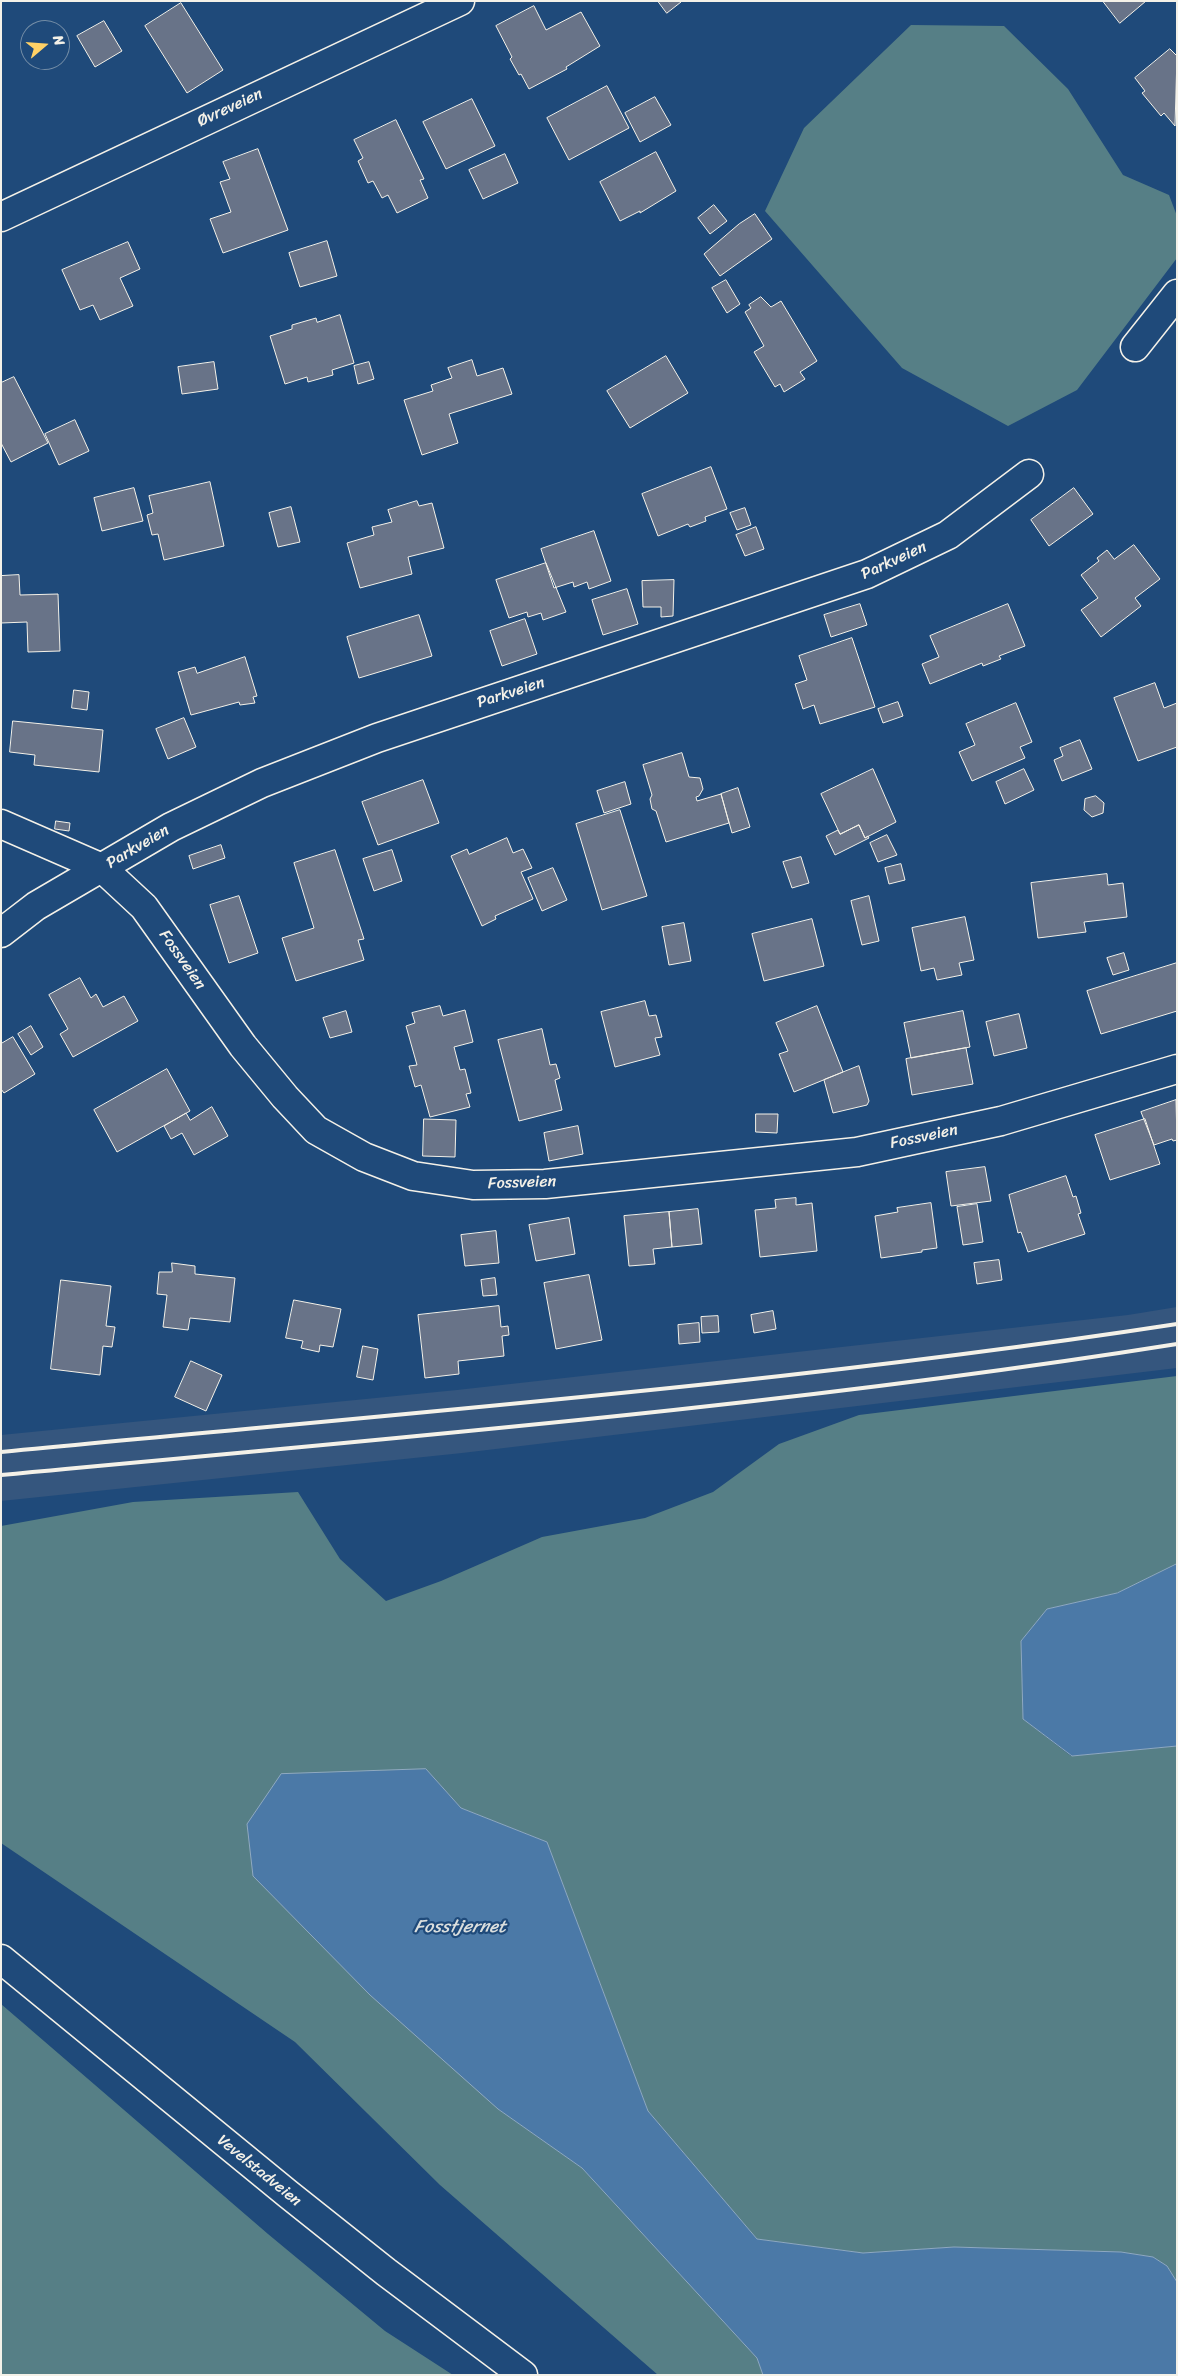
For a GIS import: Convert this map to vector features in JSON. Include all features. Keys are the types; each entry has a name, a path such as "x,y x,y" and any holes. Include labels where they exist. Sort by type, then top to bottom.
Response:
{"street":[{"name":"Øvreveien","path":"1,217 460,1"},
{"path":"1135,347 1177,294"},
{"name":"Parkveien","path":"1,933 36,906 171,828 262,783 368,741 868,574 948,535 1029,474"},
{"name":"Fossveien","path":"1,824 102,868 144,907 243,1046 284,1096 316,1130 364,1157 413,1176 473,1185 545,1184 857,1152 1001,1121 1177,1069"},
{"name":"Vevelstadveien","path":"1,1959 288,2194 386,2272 523,2375"}],"shaded area":[{"path":"1177,1307 1177,1368 462,1453 1,1501 1,1435 457,1390 1128,1315"}],"green space":[{"path":"911,25 1004,26 1068,89 1123,175 1169,195 1177,216 1177,258 1077,390 1008,426 902,368 765,211 804,128"},
{"path":"1177,1376 1177,1564 1117,1593 1047,1609 1021,1641 1023,1719 1071,1756 1177,1746 1177,2282 1167,2266 1153,2257 1121,2252 954,2247 863,2253 757,2239 648,2111 547,1842 461,1808 426,1769 498,2109 582,2168 757,2358 763,2375 658,2375 440,2185 295,2042 1,1843 1,1526 133,1502 298,1492 340,1559 386,1601 441,1581 542,1537 645,1518 713,1492 779,1444 859,1415"},
{"path":"1,2004 268,2234 385,2331 453,2375 1,2375"}],"water":[{"path":"1177,1564 1177,1746 1072,1756 1023,1719 1021,1641 1047,1609 1117,1593"},
{"name":"Fosstjernet","path":"426,1769 461,1808 547,1842 648,2111 757,2239 863,2253 954,2247 1121,2252 1153,2257 1167,2266 1177,2282 1177,2375 763,2375 757,2358 582,2168 498,2109 370,1995 253,1876 247,1824 281,1774"}],"building":[{"path":"658,1 680,1 681,2 667,13"},
{"path":"1103,1 1146,1 1120,23"},
{"path":"181,3 223,70 187,93 145,26"},
{"path":"534,6 546,30 581,12 600,46 566,67 567,69 529,89 510,59 512,57 496,26"},
{"path":"104,21 122,51 95,67 77,36"},
{"path":"1170,49 1177,56 1175,126 1164,113 1161,116 1142,93 1145,91 1135,78"},
{"path":"607,86 629,128 569,160 547,118"},
{"path":"655,97 671,125 640,142 625,113"},
{"path":"472,99 495,146 446,169 423,122"},
{"path":"396,120 424,179 420,180 428,198 397,213 388,195 382,198 373,181 368,183 358,161 363,158 354,140"},
{"path":"258,149 288,230 223,253 210,219 231,212 220,182 230,179 223,162"},
{"path":"656,152 676,191 640,213 640,211 620,221 600,182"},
{"path":"505,154 518,183 483,199 469,170"},
{"path":"714,205 727,221 710,234 698,218"},
{"path":"755,214 772,239 720,276 704,254 739,224"},
{"path":"327,241 337,276 300,287 289,253"},
{"path":"128,242 140,269 120,278 133,306 100,320 93,305 80,310 62,270"},
{"path":"726,280 740,304 727,313 712,288"},
{"path":"761,297 771,307 781,301 817,361 800,372 805,379 784,392 780,384 775,387 754,352 764,346 745,312 751,308 749,305"},
{"path":"340,315 354,363 332,370 333,375 308,382 307,377 285,384 270,336 292,329 292,325 316,318 317,322"},
{"path":"666,356 688,393 630,428 607,391"},
{"path":"472,360 477,376 503,368 512,394 449,414 458,443 422,455 404,400 433,391 431,385 452,378 448,368"},
{"path":"214,362 218,389 182,394 178,367"},
{"path":"369,362 374,379 358,384 354,366"},
{"path":"14,377 48,443 11,462 1,443 1,383"},
{"path":"75,420 89,451 59,465 45,434"},
{"path":"711,467 727,509 705,517 706,521 690,527 688,524 658,536 642,494"},
{"path":"210,482 224,546 164,560 158,534 152,535 147,515 153,513 149,496"},
{"path":"134,488 143,521 102,531 94,498"},
{"path":"1074,488 1093,514 1049,546 1031,520"},
{"path":"417,501 419,506 432,503 444,548 408,557 412,574 360,588 347,543 374,535 372,527 392,522 388,510"},
{"path":"291,507 300,542 278,547 269,513"},
{"path":"745,508 751,525 737,530 730,513"},
{"path":"756,527 764,549 745,556 736,535"},
{"path":"594,531 611,581 589,589 587,582 574,587 573,582 554,588 541,549"},
{"path":"1134,545 1160,579 1135,598 1141,606 1101,637 1081,610 1098,598 1081,575 1099,561 1097,558 1107,550 1114,559"},
{"path":"546,563 566,612 543,620 541,613 528,617 527,612 509,618 496,580"},
{"path":"19,575 20,595 58,594 60,651 28,652 27,622 1,623 1,576"},
{"path":"674,580 673,616 661,617 661,607 643,607 642,581"},
{"path":"627,589 638,624 603,635 592,600"},
{"path":"860,604 867,625 831,637 824,615"},
{"path":"1008,604 1025,646 999,656 1001,659 983,666 982,663 930,684 922,664 939,657 930,636"},
{"path":"419,615 432,656 359,678 347,637"},
{"path":"525,619 537,654 502,666 490,631"},
{"path":"852,638 875,707 820,724 814,705 803,709 795,684 807,680 799,656"},
{"path":"245,657 257,696 253,697 255,703 240,705 239,702 191,715 178,672 195,667 197,673"},
{"path":"1155,683 1164,708 1177,703 1177,747 1138,761 1114,698"},
{"path":"74,690 89,692 87,710 72,708"},
{"path":"898,702 903,716 883,723 878,709"},
{"path":"1016,703 1032,742 1020,747 1025,758 972,781 959,752 975,745 966,724"},
{"path":"184,718 196,747 168,759 156,729"},
{"path":"13,721 103,730 99,772 34,765 35,755 10,752"},
{"path":"1080,740 1092,769 1062,781 1054,760 1063,756 1060,748"},
{"path":"682,753 689,777 700,778 703,789 699,796 696,797 697,801 721,794 729,823 666,842 656,811 652,809 650,799 652,795 643,765"},
{"path":"873,769 896,822 865,838 859,825 840,834 821,794"},
{"path":"1024,769 1034,790 1005,804 996,782"},
{"path":"423,780 439,823 378,845 362,802"},
{"path":"625,782 631,804 604,813 597,791"},
{"path":"738,788 750,827 732,833 721,794"},
{"path":"1096,796 1104,803 1103,813 1092,817 1084,810 1085,799"},
{"path":"620,810 647,896 602,910 576,824"},
{"path":"56,821 70,823 69,831 55,829"},
{"path":"859,825 865,838 868,836 869,838 835,855 826,836 838,830 840,834"},
{"path":"887,835 897,855 878,862 870,843"},
{"path":"507,838 513,853 523,849 532,868 521,872 533,899 495,916 496,919 482,926 451,856 467,849 469,854"},
{"path":"221,845 225,858 193,869 189,856"},
{"path":"335,850 364,939 358,940 364,960 296,981 282,938 314,928 294,863"},
{"path":"392,850 402,881 374,891 363,859"},
{"path":"801,857 809,883 792,888 783,862"},
{"path":"901,864 905,880 889,884 885,868"},
{"path":"553,868 567,900 542,911 528,878"},
{"path":"1107,874 1108,885 1123,883 1127,917 1084,922 1086,932 1038,938 1031,883"},
{"path":"239,896 258,953 229,963 210,905"},
{"path":"869,896 879,941 862,945 851,901"},
{"path":"965,917 974,960 959,963 962,975 937,980 934,968 921,971 912,928"},
{"path":"812,919 824,966 764,981 752,934"},
{"path":"684,923 691,961 669,965 662,927"},
{"path":"1124,953 1129,970 1113,975 1107,958"},
{"path":"1177,963 1177,1011 1101,1034 1087,991"},
{"path":"80,978 91,998 96,994 103,1007 124,996 138,1021 73,1057 60,1034 68,1029 49,995"},
{"path":"645,1001 649,1016 656,1015 662,1037 655,1038 660,1055 615,1067 601,1012"},
{"path":"440,1006 443,1016 465,1010 473,1042 454,1047 460,1070 465,1069 471,1093 466,1094 470,1107 430,1117 421,1085 415,1087 409,1066 417,1065 406,1026 415,1023 412,1013"},
{"path":"817,1006 843,1072 794,1092 779,1054 788,1051 776,1023"},
{"path":"346,1011 352,1032 330,1038 323,1018"},
{"path":"963,1011 970,1047 911,1058 904,1023"},
{"path":"1019,1014 1027,1048 994,1056 986,1022"},
{"path":"31,1026 43,1047 31,1055 18,1034"},
{"path":"542,1029 550,1065 556,1064 560,1078 555,1080 562,1110 519,1121 498,1040"},
{"path":"13,1037 35,1074 4,1093 1,1089 1,1044"},
{"path":"966,1048 973,1084 912,1095 906,1059"},
{"path":"859,1066 869,1101 867,1105 833,1113 824,1080"},
{"path":"167,1069 190,1111 117,1152 94,1110"},
{"path":"1176,1100 1177,1140 1173,1141 1172,1139 1154,1145 1141,1112"},
{"path":"212,1107 228,1136 194,1155 182,1133 171,1139 164,1126 186,1113 190,1120"},
{"path":"756,1114 778,1114 777,1133 756,1132"},
{"path":"424,1119 456,1120 455,1157 423,1156"},
{"path":"1145,1119 1160,1164 1110,1180 1095,1135"},
{"path":"578,1126 583,1154 549,1161 544,1133"},
{"path":"985,1167 991,1201 951,1206 946,1172"},
{"path":"1066,1176 1073,1197 1076,1196 1081,1213 1078,1214 1085,1234 1028,1252 1021,1232 1018,1233 1009,1195"},
{"path":"796,1198 796,1205 812,1203 817,1251 760,1257 755,1210 776,1208 775,1200"},
{"path":"931,1203 937,1248 881,1258 875,1216 898,1212 897,1208"},
{"path":"977,1204 983,1242 963,1245 957,1207"},
{"path":"698,1209 702,1244 672,1247 669,1212"},
{"path":"669,1212 672,1247 653,1249 655,1264 629,1266 624,1216"},
{"path":"569,1218 575,1254 536,1261 529,1225"},
{"path":"496,1231 499,1263 465,1266 461,1235"},
{"path":"999,1260 1002,1280 977,1284 974,1263"},
{"path":"172,1263 195,1266 195,1274 235,1278 230,1322 190,1318 188,1330 163,1327 167,1295 157,1294 159,1272 172,1272"},
{"path":"589,1275 602,1340 556,1349 544,1283"},
{"path":"495,1278 497,1295 483,1296 481,1280"},
{"path":"61,1280 111,1286 106,1326 115,1327 112,1347 103,1346 100,1375 51,1369"},
{"path":"294,1300 341,1309 333,1347 320,1345 319,1352 301,1348 303,1341 286,1338"},
{"path":"499,1306 501,1327 508,1326 509,1335 502,1336 504,1356 458,1361 459,1374 425,1378 418,1315"},
{"path":"773,1311 776,1329 754,1333 751,1315"},
{"path":"718,1316 719,1332 702,1333 701,1317"},
{"path":"699,1323 700,1342 679,1344 678,1325"},
{"path":"363,1346 378,1349 373,1380 357,1377"},
{"path":"191,1361 222,1375 206,1411 175,1397"}],"railway":[{"path":"1,1452 443,1411 737,1381 1031,1345 1177,1324"},
{"path":"1,1475 443,1434 737,1403 1031,1366 1177,1344"}]}
